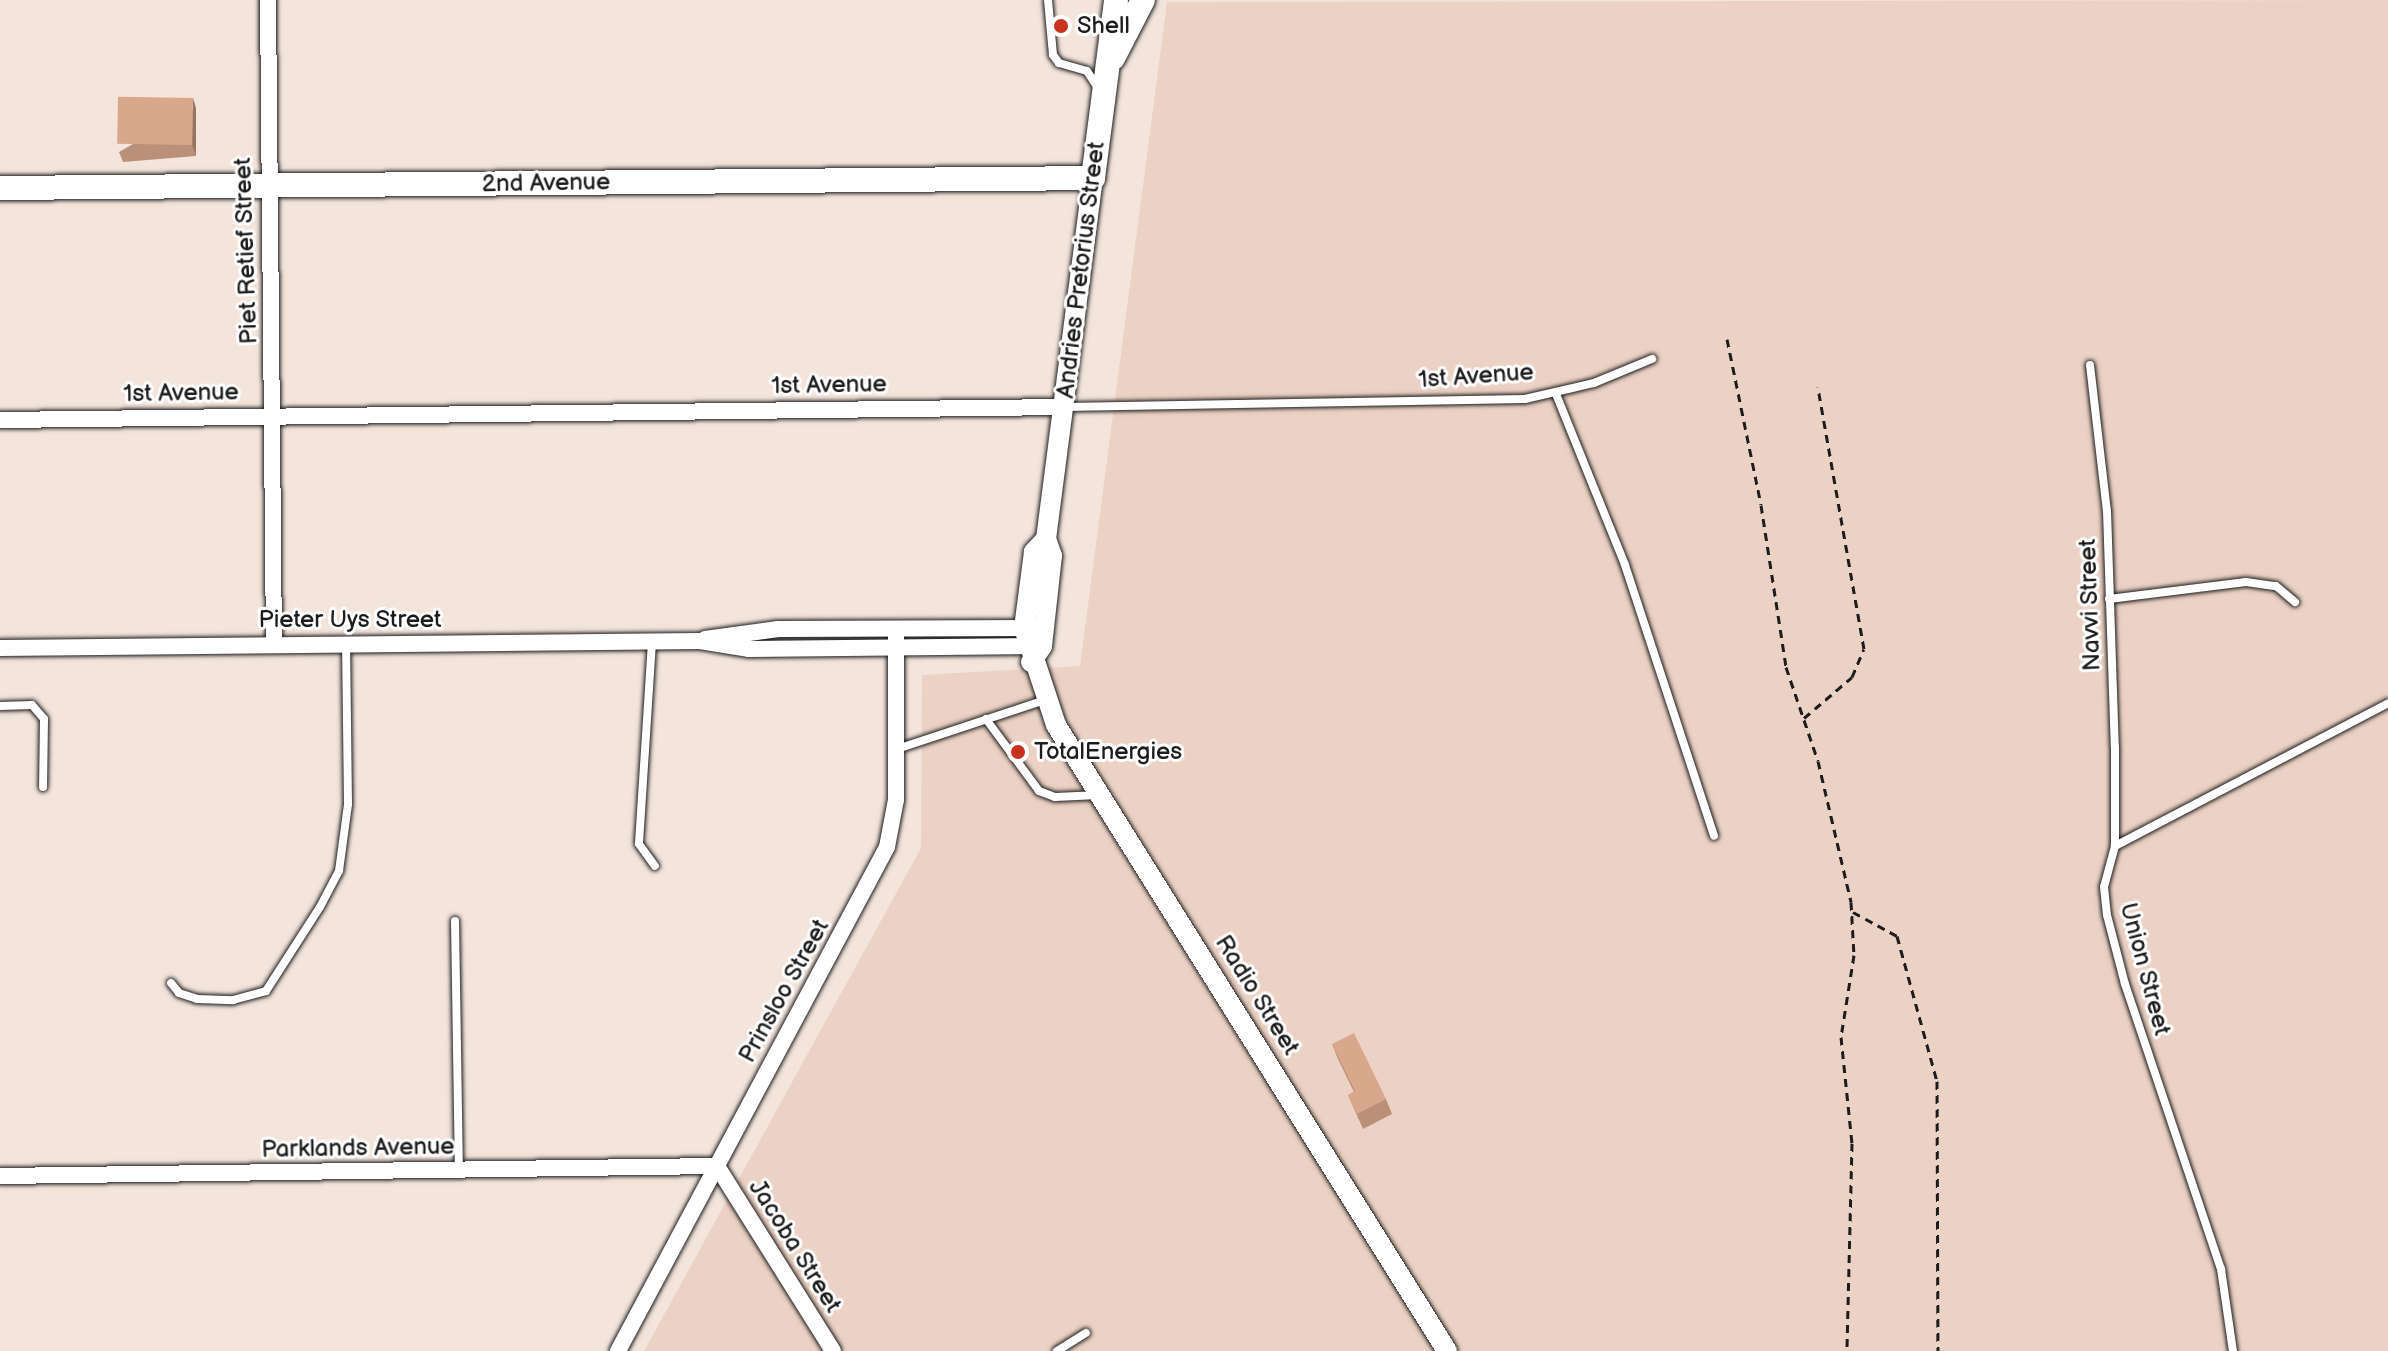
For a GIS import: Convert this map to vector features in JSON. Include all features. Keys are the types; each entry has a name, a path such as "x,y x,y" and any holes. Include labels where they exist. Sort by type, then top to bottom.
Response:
{"main road":[{"name":"Andries Pretorius Street","path":"1093,178 1116,0"},
{"path":"1107,68 1143,0"},
{"name":"2nd Avenue","path":"0,188 1093,178"}],"street":[{"name":"Piet Retief Street","path":"268,0 267,186 276,415 274,644"},
{"name":"Andries Pretorius Street","path":"1034,642 1052,556 1046,539 1093,178"},
{"name":"1st Avenue","path":"0,420 1065,407"},
{"name":"Pieter Uys Street","path":"0,648 700,641 778,629 896,629 1034,642"},
{"name":"Prinsloo Street","path":"618,1351 875,876 893,823 897,749 896,629"},
{"name":"Pieter Uys Street","path":"700,641 749,649 896,648 1034,642"},
{"name":"Radio Street","path":"1034,642 1045,700 1099,795 1447,1351"},
{"name":"Parklands Avenue","path":"0,1176 717,1166"},
{"name":"Jacoba Street","path":"717,1166 833,1351"}],"lane":[{"path":"1048,0 1053,55 1059,63 1087,71 1103,97"},
{"name":"1st Avenue","path":"1065,407 1451,404 1556,394 1652,359"},
{"name":"Navvi Street","path":"2090,365 2107,511 2115,846"},
{"path":"1556,394 1625,565 1714,836"},
{"path":"2109,599 2246,582 2276,586 2295,602"},
{"path":"652,641 639,844 655,866"},
{"path":"171,983 179,993 197,999 233,1000 266,991 320,907 339,871 348,804 346,644"},
{"path":"897,749 1045,700"},
{"path":"2115,846 2388,703"},
{"path":"0,706 32,705 44,719 43,787"},
{"path":"986,719 1039,791 1055,797 1099,795"},
{"name":"Union Street","path":"2115,846 2104,887 2113,945 2221,1269 2233,1351"},
{"path":"455,921 459,1170"},
{"path":"1057,1351 1086,1333"}],"path":[{"path":"1727,339 1761,505 1786,667 1804,718 1852,911 1854,955 1841,1037 1852,1143 1847,1351"},
{"path":"1804,718 1852,677 1864,649 1818,387"},
{"path":"1852,911 1897,936 1937,1081 1938,1351"}],"shaded area":[{"path":"2388,0 2388,1351 644,1351 921,848 922,675 1080,666 1167,2"}],"building":[{"path":"118,97 193,98 192,145 117,144"},
{"path":"1354,1033 1386,1099 1357,1114 1348,1095 1355,1091 1332,1044"}],"place":[{"name":"Shell","path":"1061,26"},
{"name":"TotalEnergies","path":"1018,752"}]}
